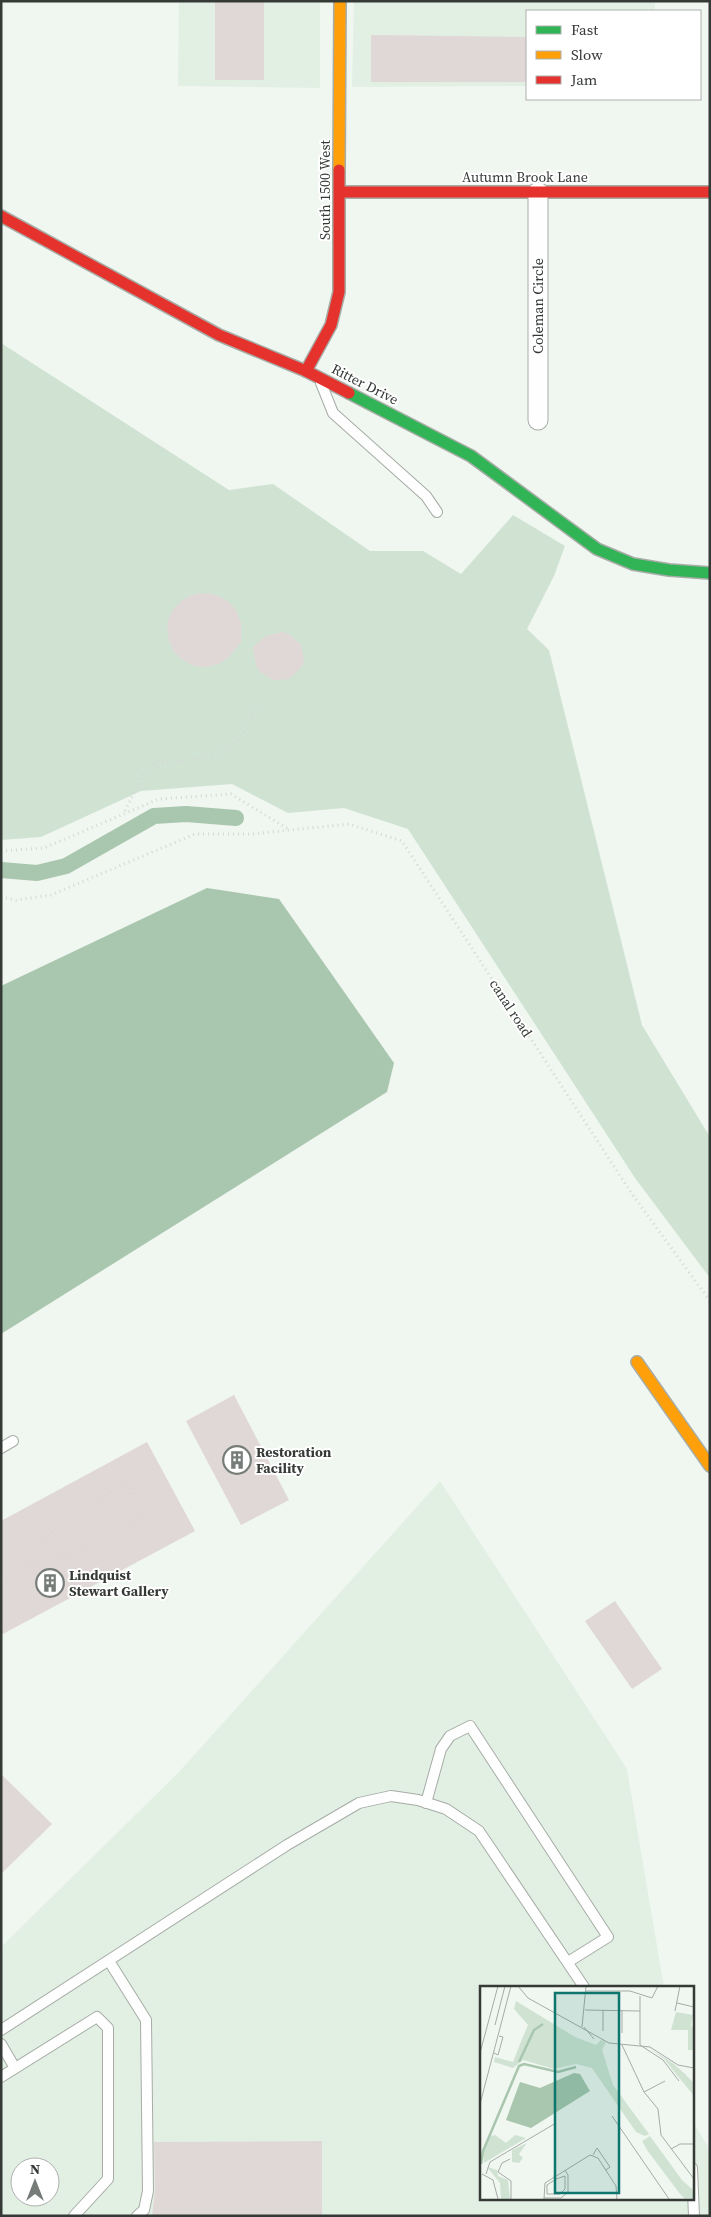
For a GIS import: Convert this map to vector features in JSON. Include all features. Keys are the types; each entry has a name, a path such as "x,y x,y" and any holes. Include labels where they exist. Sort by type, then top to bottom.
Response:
{"street":[{"name":"South 1500 West","path":"306,371 331,325 339,292 340,1"},
{"name":"Autumn Brook Lane","path":"340,192 710,192"},
{"name":"Coleman Circle","path":"538,192 538,420"},
{"name":"Ritter Drive","path":"1,216 219,335 306,371 471,456 597,549 633,564 669,570 710,573"},
{"path":"637,1362 710,1466"}],"lane":[{"path":"319,378 333,413 426,496 437,512"},
{"path":"1,1448 13,1441"},
{"path":"426,1802 441,1749 450,1736 470,1726 608,1937 568,1962"},
{"path":"1,2030 287,1844 359,1803 391,1796 426,1802 446,1809 479,1831 583,1986"},
{"path":"109,1961 146,2020 148,2191 144,2210 137,2216"},
{"path":"1,2077 97,2017 108,2028 108,2179 75,2215"},
{"path":"1,2044 15,2068"},
{"path":"693,2200 694,2216"}],"path":[{"path":"125,812 143,774 156,762 191,762 214,755 237,740 260,701"},
{"path":"1,850 44,848 159,799 231,794 289,830"},
{"name":"canal road","path":"1,897 16,900 52,895 195,834 252,834 349,824 402,841 632,1194 710,1301"},
{"path":"1,1580 23,1570 86,1548 132,1526 143,1516 130,1482 100,1498 52,1531 23,1570"}],"shaded area":[{"path":"179,1 320,1 320,88 178,86"},
{"path":"354,1 655,1 655,10 526,10 526,86 352,87"},
{"path":"1,343 229,490 273,484 370,551 423,551 461,574 513,515 565,546 554,576 527,629 549,650 642,1025 710,1137 710,1278 635,1178 408,829 344,808 288,813 232,784 141,791 41,837 1,840"},
{"path":"207,888 279,899 394,1063 387,1092 1,1334 1,986"},
{"path":"440,1481 627,1769 664,1986 480,1986 480,2200 694,2200 694,2123 710,2150 710,2216 1,2216 1,1947 179,1772"}],"building":[{"path":"215,1 264,1 264,80 215,80"},
{"path":"371,35 526,37 526,82 371,82"},
{"path":"207,593 219,596 229,602 237,612 241,623 241,642 229,657 219,664 207,667 194,666 174,652 169,641 167,629 169,617 175,607 184,599 195,594"},
{"path":"282,632 289,634 301,645 304,661 301,668 289,679 273,680 260,672 256,665 253,647 266,636"},
{"name":"Restoration Facility","path":"234,1395 289,1500 241,1525 186,1421"},
{"name":"Lindquist Stewart Gallery","path":"147,1442 195,1531 1,1635 1,1521"},
{"path":"615,1601 662,1669 632,1689 585,1621"},
{"path":"1,1774 52,1824 1,1874"},
{"path":"322,2141 322,2216 152,2216 155,2191 154,2142"}],"waterway":[{"path":"1,870 37,873 66,866 154,816 186,814 236,818"}],"traffic: fast":[{"path":"349,393 471,456 597,549 633,564 669,570 710,573"}],"traffic: slow":[{"path":"339,170 340,1"},
{"path":"637,1362 710,1466"}],"traffic: jam":[{"path":"306,371 331,325 339,292 339,170"},
{"path":"340,192 710,192"},
{"path":"1,216 219,335 306,371 349,393"}],"place":[{"name":"Restoration Facility","path":"237,1460"},
{"name":"Lindquist Stewart Gallery","path":"50,1583"}]}
